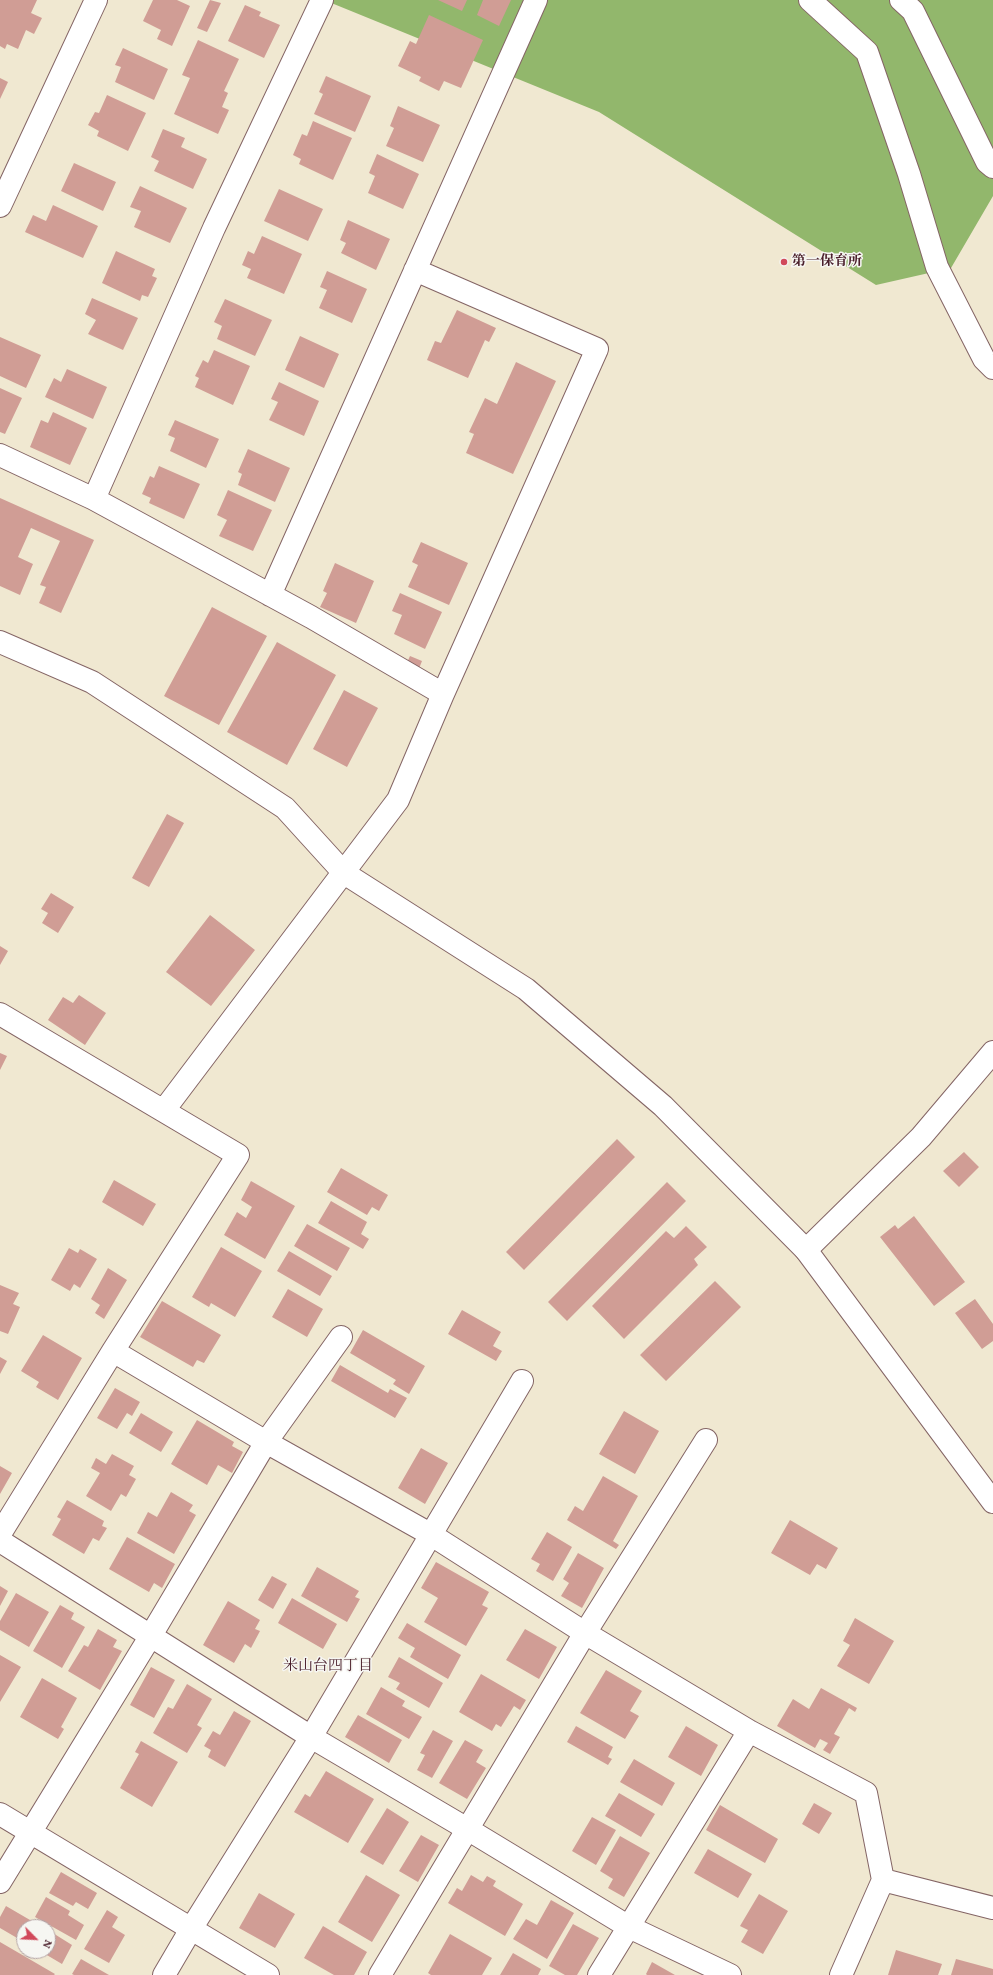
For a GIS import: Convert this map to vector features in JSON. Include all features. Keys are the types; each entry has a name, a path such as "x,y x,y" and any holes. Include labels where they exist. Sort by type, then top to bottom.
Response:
{"street":[{"path":"1,202 96,0"},
{"path":"94,499 214,228 322,0"},
{"path":"270,595 536,0"},
{"path":"810,0 867,52 909,174 937,267 984,360 993,368"},
{"path":"901,0 913,10 987,162 993,167"},
{"path":"164,1110 398,800 443,694 597,349 415,270"},
{"path":"0,454 94,499 270,595 443,694"},
{"path":"0,642 92,682 285,808 344,873 526,989 664,1106 806,1250 993,1502"},
{"path":"0,1014 238,1155 113,1351 0,1534"},
{"path":"806,1250 921,1137 993,1052"},
{"path":"0,1882 150,1637 266,1442 341,1337"},
{"path":"113,1351 266,1442 430,1534 585,1633 749,1731 866,1793 883,1880 841,1975"},
{"path":"164,1975 191,1929 311,1737 522,1381"},
{"path":"380,1975 469,1830 585,1633 706,1440"},
{"path":"0,1541 150,1637 311,1737 469,1830 629,1927 730,1975"},
{"path":"599,1975 749,1731"},
{"path":"0,1814 268,1975"},
{"path":"883,1880 993,1908"}],"green space":[{"path":"324,0 993,0 993,196 951,268 876,285 599,112"}],"building":[{"path":"0,0 37,0 31,13 42,18 34,34 26,30 18,49 7,44 5,49 0,46"},
{"path":"153,0 177,0 190,6 172,46 157,39 161,30 143,21"},
{"path":"210,0 221,3 207,32 197,28"},
{"path":"438,0 467,0 462,11"},
{"path":"483,0 511,0 499,26 477,15"},
{"path":"245,5 261,12 259,16 280,25 264,58 228,41"},
{"path":"429,15 483,40 461,88 444,81 439,91 419,81 421,77 398,66 410,41 416,44"},
{"path":"198,40 239,59 224,91 228,93 222,107 229,110 218,134 174,114 190,78 182,75"},
{"path":"123,48 168,69 154,100 115,82 121,67 115,65"},
{"path":"326,76 371,96 355,132 314,114 323,94 319,92"},
{"path":"0,78 8,82 0,99"},
{"path":"107,95 146,113 128,151 97,136 99,131 88,125 95,112 99,113"},
{"path":"398,106 440,125 423,162 386,146 394,128 390,126"},
{"path":"313,121 352,138 333,180 299,164 301,159 293,155 302,134 307,136"},
{"path":"163,129 185,138 181,147 207,159 193,189 154,171 159,161 151,157"},
{"path":"377,154 419,174 403,209 368,193 375,176 369,173"},
{"path":"74,163 116,182 103,211 61,191"},
{"path":"140,186 187,208 170,243 134,227 141,211 130,207"},
{"path":"279,189 323,209 308,241 264,221"},
{"path":"53,205 98,226 83,258 25,232 33,215 46,221"},
{"path":"348,220 390,239 376,270 341,253 346,243 340,240"},
{"path":"262,236 302,254 284,294 247,278 251,269 242,265 248,251 254,254"},
{"path":"116,251 155,269 152,276 157,278 148,297 142,295 140,301 102,283"},
{"path":"327,271 367,289 352,323 319,308 327,290 320,287"},
{"path":"92,298 138,318 123,350 88,334 96,320 85,314"},
{"path":"225,299 272,320 255,356 217,339 222,326 214,322"},
{"path":"457,310 496,328 489,342 485,340 468,378 427,360 435,341 441,343"},
{"path":"300,336 339,354 324,388 285,370"},
{"path":"0,337 41,355 26,388 0,376"},
{"path":"214,350 250,366 233,405 195,387 199,378 195,376 203,360 208,363"},
{"path":"516,362 556,381 513,474 466,453 474,434 469,432 485,398 497,404"},
{"path":"67,369 107,387 93,419 45,397 54,378 61,382"},
{"path":"279,382 319,401 304,436 269,420 278,402 271,399"},
{"path":"0,388 22,398 5,434 0,432"},
{"path":"53,412 87,428 70,465 30,447 41,420 48,423"},
{"path":"175,420 219,439 206,468 170,451 175,438 168,435"},
{"path":"248,449 290,468 275,502 238,485 242,474 238,472"},
{"path":"159,466 200,484 184,519 149,503 151,498 142,494 150,476 154,478"},
{"path":"228,490 272,510 253,551 219,536 227,520 217,515"},
{"path":"0,498 94,540 61,613 39,603 46,587 40,585 60,541 31,528 18,557 33,564 20,595 0,586"},
{"path":"421,542 468,563 449,605 408,587 418,565 412,562"},
{"path":"335,563 374,581 356,623 320,607 327,593 323,591"},
{"path":"400,593 442,612 425,649 394,634 402,615 392,611"},
{"path":"212,607 267,636 219,725 164,696"},
{"path":"277,642 336,675 287,765 227,732"},
{"path":"410,656 422,661 416,676 403,671"},
{"path":"344,690 378,708 347,767 313,749"},
{"path":"167,814 184,823 149,887 132,878"},
{"path":"51,893 74,907 58,933 42,923 48,913 41,909"},
{"path":"210,915 255,950 211,1006 166,972"},
{"path":"0,946 8,951 0,965"},
{"path":"79,995 106,1013 85,1045 48,1020 63,997 73,1003"},
{"path":"0,1053 7,1056 0,1070"},
{"path":"617,1139 635,1157 524,1270 506,1252"},
{"path":"964,1152 979,1167 959,1187 943,1171"},
{"path":"341,1168 388,1195 379,1211 372,1207 367,1215 327,1192"},
{"path":"114,1180 156,1204 143,1226 102,1202"},
{"path":"251,1181 295,1206 265,1259 224,1235 237,1212 246,1218 252,1207 241,1200"},
{"path":"667,1182 686,1201 567,1321 548,1302"},
{"path":"331,1201 367,1222 361,1234 369,1239 363,1249 318,1223"},
{"path":"914,1216 965,1282 934,1306 880,1237 895,1225 898,1229"},
{"path":"307,1224 350,1248 337,1271 294,1246"},
{"path":"686,1226 707,1247 694,1259 698,1265 624,1339 592,1306 666,1231 674,1238"},
{"path":"221,1247 262,1271 235,1317 211,1303 209,1307 192,1297"},
{"path":"69,1248 78,1253 80,1249 97,1259 80,1288 74,1284 70,1291 51,1280"},
{"path":"289,1251 332,1276 320,1296 277,1271"},
{"path":"108,1268 127,1280 104,1319 95,1313 100,1305 91,1299"},
{"path":"715,1281 741,1307 666,1381 640,1355"},
{"path":"0,1285 19,1293 13,1304 20,1307 8,1334 0,1331"},
{"path":"288,1289 323,1309 307,1337 272,1317"},
{"path":"975,1299 993,1324 993,1341 982,1349 955,1313"},
{"path":"162,1301 221,1335 204,1363 197,1360 193,1367 140,1337"},
{"path":"462,1310 501,1332 493,1346 502,1351 496,1361 448,1334"},
{"path":"363,1330 425,1366 409,1394 393,1384 396,1380 350,1353"},
{"path":"43,1335 82,1358 58,1400 36,1387 39,1382 21,1371"},
{"path":"0,1357 7,1361 0,1374"},
{"path":"340,1365 388,1393 390,1389 407,1398 395,1418 331,1381"},
{"path":"115,1388 140,1402 132,1416 127,1413 117,1429 97,1418"},
{"path":"624,1411 659,1431 635,1474 599,1454"},
{"path":"141,1413 173,1432 161,1452 129,1433"},
{"path":"197,1420 234,1442 232,1446 243,1452 232,1473 218,1465 207,1485 171,1464"},
{"path":"421,1448 448,1463 425,1504 398,1488"},
{"path":"112,1454 134,1466 129,1475 136,1479 126,1497 121,1494 111,1511 86,1496 100,1473 91,1468 96,1458 106,1464"},
{"path":"0,1466 12,1473 0,1494"},
{"path":"603,1476 638,1496 613,1541 619,1545 616,1549 567,1520 575,1506 583,1511"},
{"path":"171,1492 193,1505 189,1511 196,1515 174,1554 137,1533 148,1512 157,1517"},
{"path":"67,1500 104,1521 102,1526 107,1528 99,1541 93,1538 84,1554 52,1535 61,1519 57,1517"},
{"path":"790,1520 838,1548 826,1569 817,1564 810,1575 771,1553"},
{"path":"547,1532 572,1547 553,1581 536,1571 540,1564 531,1559"},
{"path":"127,1537 175,1564 162,1588 154,1583 149,1592 109,1569"},
{"path":"578,1553 604,1568 582,1608 561,1596 569,1583 563,1579"},
{"path":"436,1562 489,1592 482,1605 488,1608 466,1646 424,1622 438,1598 421,1588"},
{"path":"317,1567 359,1591 355,1597 360,1599 347,1622 301,1596"},
{"path":"272,1576 287,1584 273,1609 258,1600"},
{"path":"0,1586 8,1591 0,1606"},
{"path":"16,1593 49,1612 29,1647 0,1630 0,1621"},
{"path":"292,1598 337,1624 323,1649 278,1623"},
{"path":"228,1601 260,1620 255,1629 260,1631 251,1648 245,1644 234,1663 203,1645"},
{"path":"60,1605 74,1613 71,1619 85,1627 62,1668 33,1651"},
{"path":"855,1618 894,1641 869,1684 837,1666 850,1645 843,1641"},
{"path":"407,1623 461,1655 448,1679 410,1657 415,1648 398,1638"},
{"path":"98,1629 117,1640 113,1647 122,1651 100,1690 68,1671 84,1645 88,1647"},
{"path":"525,1629 557,1647 539,1679 506,1660"},
{"path":"0,1655 21,1667 0,1702"},
{"path":"399,1657 443,1683 429,1708 396,1689 400,1683 388,1677"},
{"path":"151,1667 175,1680 154,1718 130,1705"},
{"path":"606,1670 642,1691 630,1711 639,1716 625,1739 580,1713"},
{"path":"481,1674 526,1700 520,1710 514,1706 501,1727 496,1724 492,1731 459,1712"},
{"path":"42,1678 77,1698 61,1727 64,1729 58,1739 20,1717"},
{"path":"187,1684 212,1699 197,1725 202,1728 187,1753 153,1733 168,1707 173,1709"},
{"path":"381,1687 405,1701 402,1706 422,1717 409,1739 366,1714"},
{"path":"821,1688 857,1708 855,1712 849,1708 834,1734 840,1737 830,1754 823,1750 828,1743 820,1739 815,1748 777,1726 793,1699 809,1709"},
{"path":"234,1711 251,1721 225,1767 208,1757 211,1750 204,1746 213,1731 220,1735"},
{"path":"358,1715 402,1740 389,1763 345,1737"},
{"path":"576,1726 613,1747 608,1757 612,1759 608,1765 567,1742"},
{"path":"686,1726 718,1745 701,1776 668,1757"},
{"path":"433,1730 453,1741 432,1778 417,1770 425,1755 420,1753"},
{"path":"465,1740 483,1750 476,1762 486,1768 467,1799 439,1783"},
{"path":"141,1741 178,1762 152,1807 120,1788 139,1754 135,1752"},
{"path":"634,1759 675,1783 662,1806 620,1782"},
{"path":"326,1771 374,1799 348,1843 294,1812 305,1794 310,1797"},
{"path":"619,1793 655,1814 641,1837 605,1816"},
{"path":"814,1803 832,1813 819,1834 802,1824"},
{"path":"720,1805 778,1839 765,1863 706,1830"},
{"path":"387,1808 409,1822 383,1865 360,1852"},
{"path":"592,1817 616,1830 596,1865 572,1851"},
{"path":"421,1835 439,1845 418,1882 399,1871"},
{"path":"620,1836 650,1853 624,1897 608,1888 613,1879 600,1871"},
{"path":"708,1849 752,1874 738,1898 694,1873"},
{"path":"61,1872 97,1893 88,1909 76,1902 73,1906 49,1893"},
{"path":"366,1875 400,1895 372,1942 338,1922"},
{"path":"471,1875 483,1882 487,1876 496,1881 493,1886 523,1904 505,1936 448,1903 457,1888 462,1891"},
{"path":"259,1893 295,1914 275,1948 239,1928"},
{"path":"759,1894 788,1911 763,1954 741,1942 748,1930 740,1926"},
{"path":"46,1897 70,1911 68,1915 84,1925 76,1940 56,1929 56,1919 39,1919 35,1917"},
{"path":"551,1900 574,1913 547,1959 513,1939 526,1919 537,1925"},
{"path":"6,1906 28,1919 16,1919 16,1937 0,1928 0,1917"},
{"path":"107,1910 118,1917 112,1927 125,1935 109,1963 84,1949"},
{"path":"573,1924 599,1938 577,1975 565,1975 549,1966"},
{"path":"323,1926 367,1952 354,1975 334,1975 304,1958"},
{"path":"450,1934 492,1958 482,1975 431,1975 428,1973"},
{"path":"56,1935 72,1945 62,1964 54,1959 56,1959"},
{"path":"0,1942 16,1951 16,1959 29,1959 55,1974 54,1975 0,1975"},
{"path":"896,1950 942,1964 938,1975 888,1975"},
{"path":"513,1953 541,1969 538,1975 500,1975"},
{"path":"81,1959 109,1975 72,1974"},
{"path":"956,1959 993,1969 993,1975 951,1975"},
{"path":"652,1962 675,1975 647,1975 646,1974"}],"place":[{"name":"第一保育所","path":"784,262"}],"district":[{"name":"米山台四丁目","path":"328,1667"}]}
